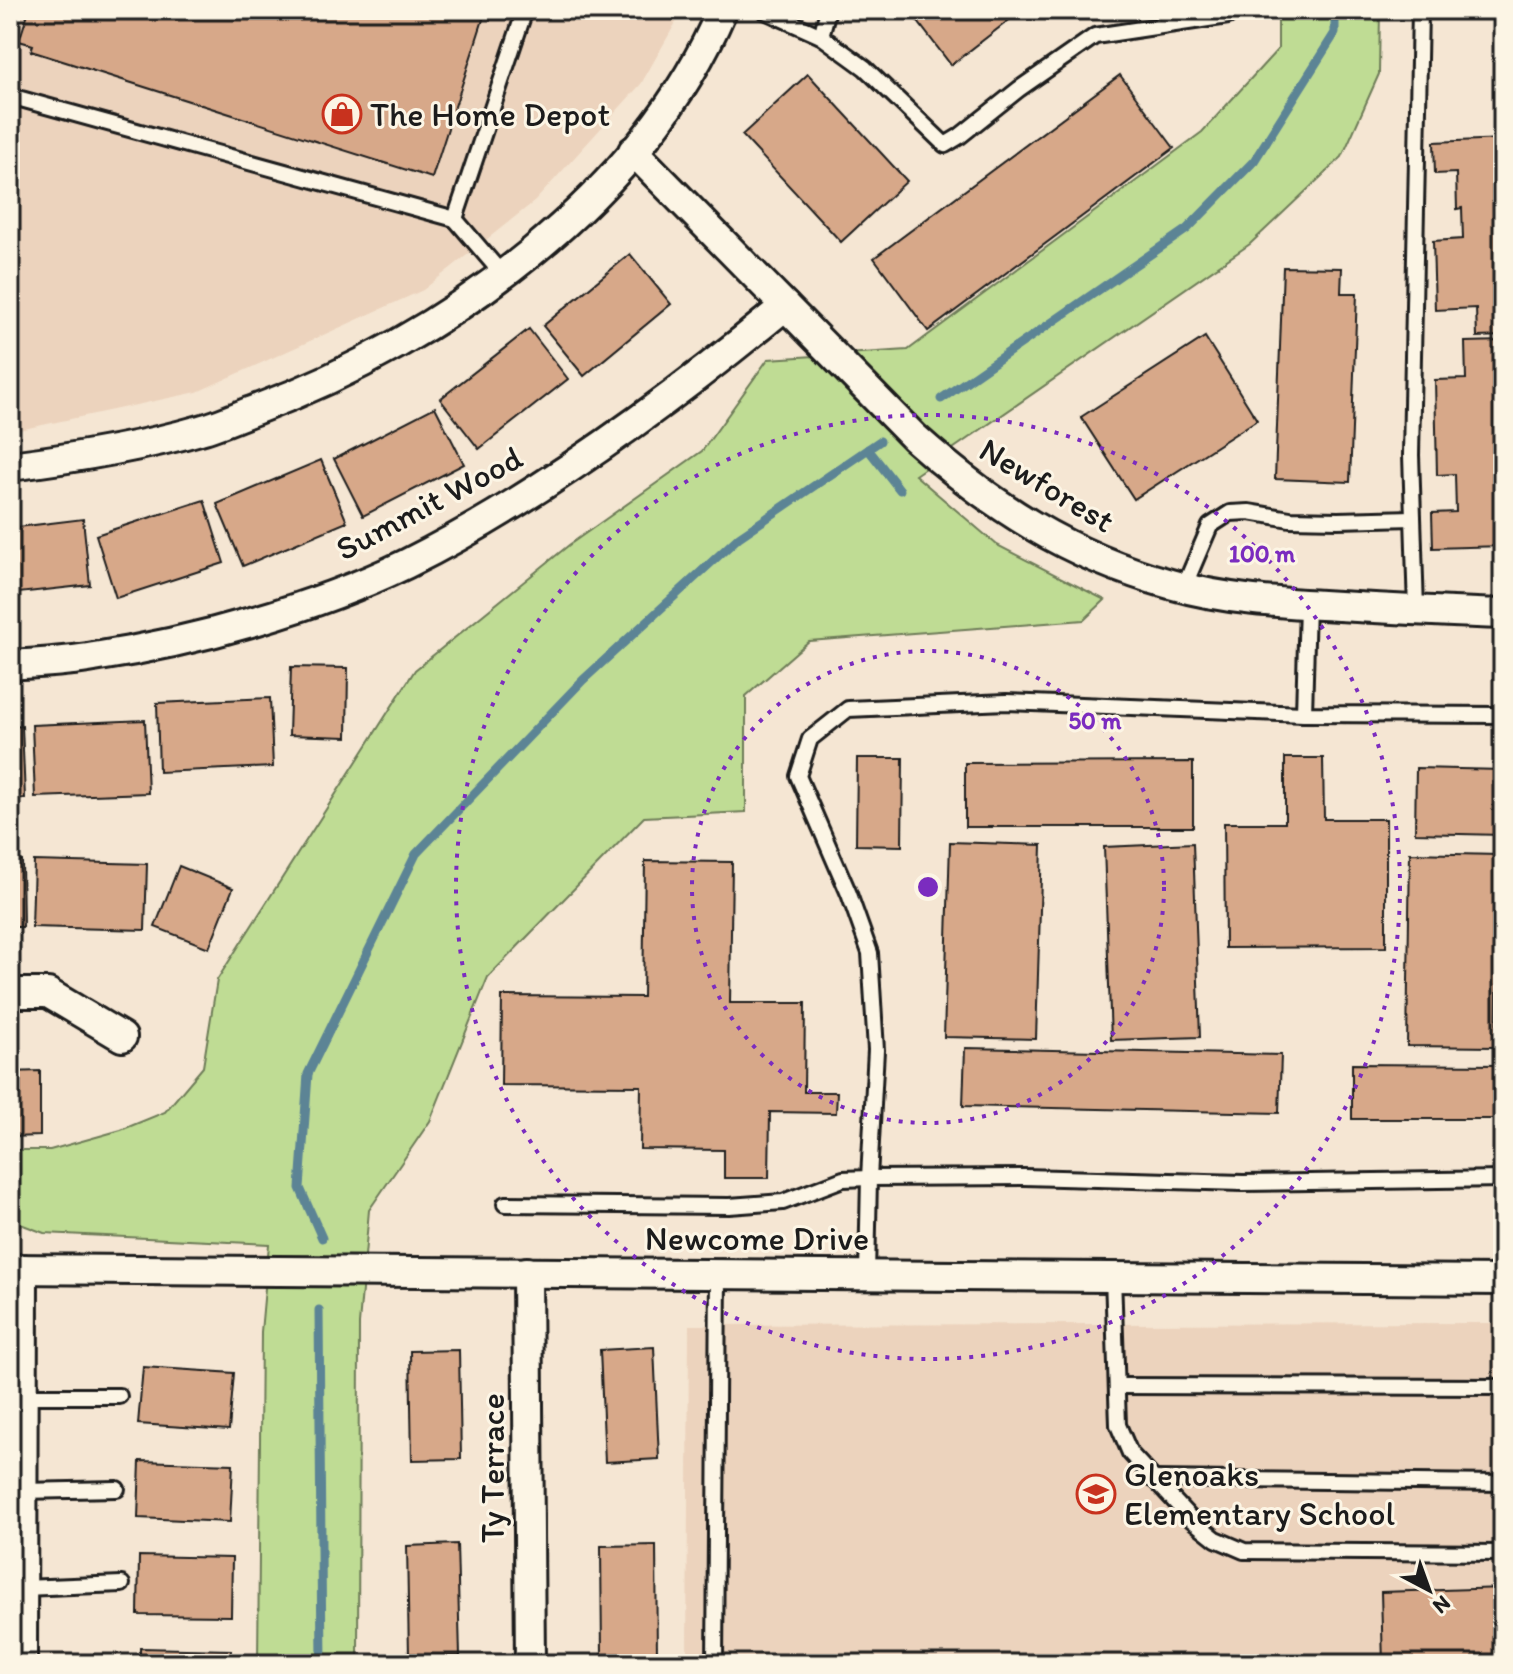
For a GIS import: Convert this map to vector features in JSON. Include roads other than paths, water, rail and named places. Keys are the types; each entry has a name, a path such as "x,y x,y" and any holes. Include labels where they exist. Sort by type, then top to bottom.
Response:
{"street":[{"path":"10,466 99,455 202,430 305,391 392,347 478,293 554,232 601,189 647,136 684,83 722,10"},
{"name":"Newforest","path":"633,151 914,437 959,477 1007,512 1060,542 1115,566 1184,587 1231,597 1503,614"},
{"name":"Summit Wood","path":"10,665 94,657 209,634 307,604 404,565 564,472 736,346 785,306"},
{"path":"10,993 48,993 122,1037"},
{"path":"17,1269 23,1396 22,1664"},
{"name":"Newcome Drive","path":"17,1269 1503,1280"},
{"name":"Ty Terrace","path":"527,1272 530,1664"}],"lane":[{"path":"455,219 525,10"},
{"path":"763,10 821,36 865,68 945,145 1095,36 1228,16 1228,10"},
{"path":"821,36 828,10"},
{"path":"1416,610 1411,455 1420,10"},
{"path":"10,96 455,219 502,274"},
{"path":"1184,587 1210,526 1230,513 1249,512 1290,519 1322,520 1413,518"},
{"path":"1304,714 1307,604"},
{"path":"867,1275 876,1050 870,953 849,894 798,776 810,739 848,709 1006,702 1304,714 1503,715"},
{"path":"505,1204 729,1206 783,1202 843,1179 869,1178 1024,1177 1243,1183 1503,1179"},
{"path":"715,1664 718,1273"},
{"path":"1113,1276 1118,1425 1130,1453 1152,1479 1192,1520 1216,1539 1244,1551 1503,1553"},
{"path":"1117,1386 1503,1387"},
{"path":"23,1396 119,1396"},
{"path":"1152,1479 1503,1483"},
{"path":"22,1491 117,1489"},
{"path":"23,1588 122,1584"}],"waterway":[{"path":"941,399 1187,229 1254,161 1335,33 1335,10"},
{"path":"322,1238 300,1188 308,1074 416,854 583,680 739,537 880,441"},
{"path":"868,449 900,490"},
{"path":"319,1310 322,1664"}],"place":[{"name":"The Home Depot","path":"342,114"},
{"name":"Glenoaks Elementary School","path":"1096,1494"}]}
